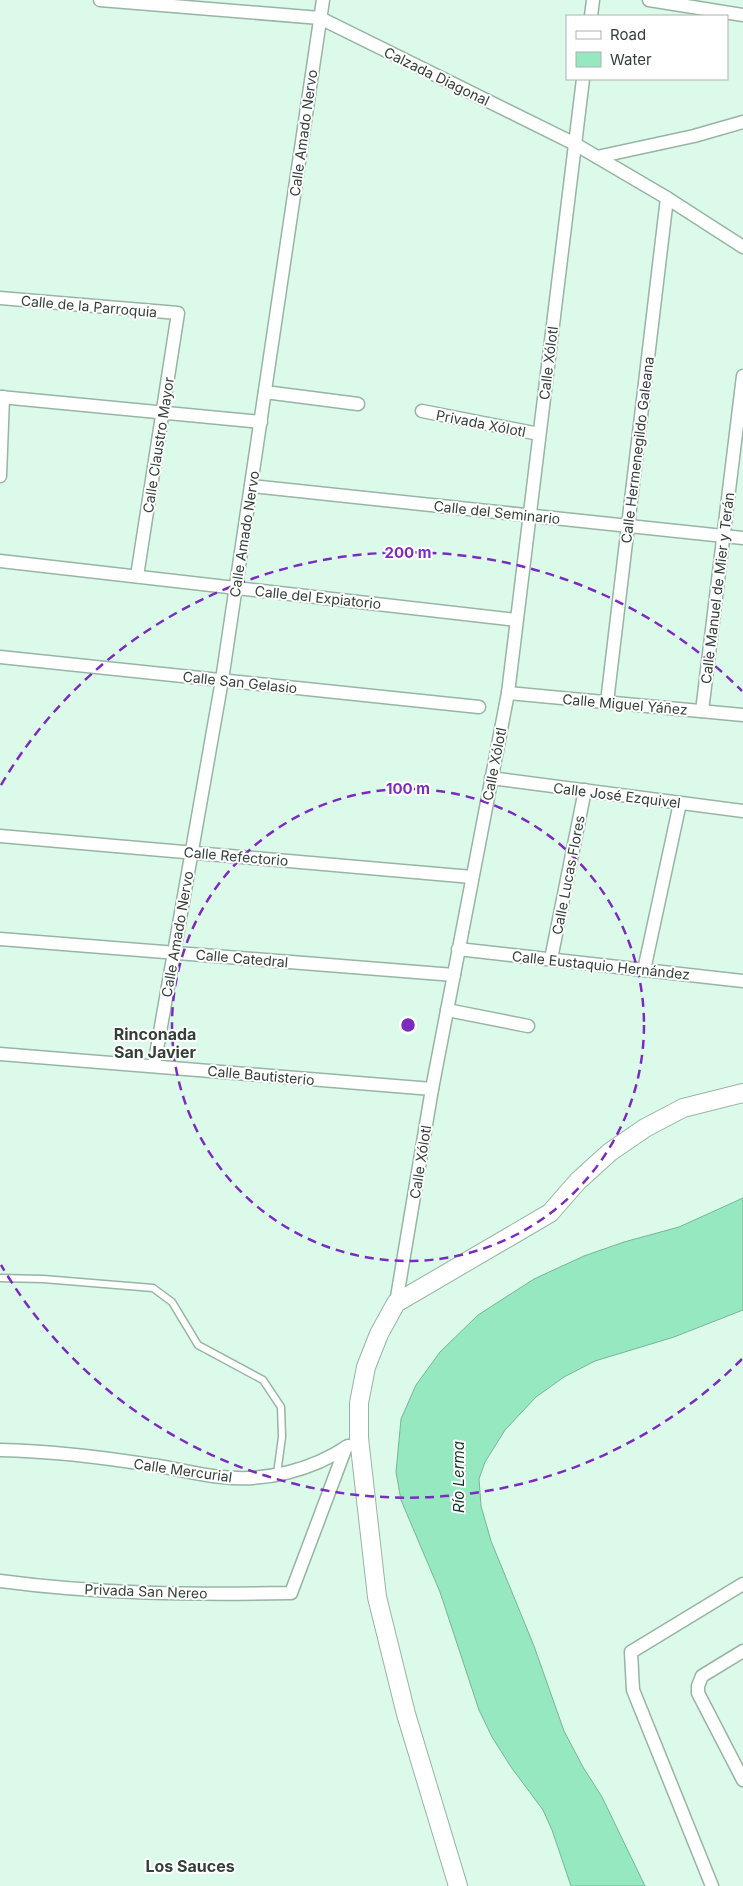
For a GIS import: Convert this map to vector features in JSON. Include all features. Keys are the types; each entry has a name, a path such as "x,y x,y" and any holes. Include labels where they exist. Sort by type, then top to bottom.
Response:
{"street":[{"name":"Calzada Diagonal","path":"100,0 320,18 575,144 667,198 743,247"},
{"name":"Calle Amado Nervo","path":"154,1066 222,680 323,0"},
{"path":"591,15 593,0"},
{"path":"649,0 743,15"},
{"name":"Calle Xólotl","path":"458,1886 406,1714 377,1597 352,1443 366,1367 378,1334 396,1303 432,1089 508,692 583,80"},
{"path":"597,156 694,136 743,122"},
{"name":"Calle Hermenegildo Galeana","path":"608,702 667,198"},
{"name":"Calle de la Parroquia","path":"0,298 178,313"},
{"name":"Calle Claustro Mayor","path":"137,576 178,313"},
{"name":"Calle Manuel de Mier y Terán","path":"702,711 743,376"},
{"path":"265,392 358,404"},
{"path":"0,476 2,397 260,422"},
{"name":"Privada Xólotl","path":"422,411 539,434"},
{"name":"Calle del Seminario","path":"251,486 743,538"},
{"name":"Calle del Expiatorio","path":"0,561 516,620"},
{"name":"Calle San Gelasio","path":"0,657 479,707"},
{"name":"Calle Miguel Yáñez","path":"508,692 743,715"},
{"name":"Calle José Ezquivel","path":"491,778 743,811"},
{"name":"Calle Lucas Flores","path":"551,959 585,790"},
{"path":"644,970 680,803"},
{"name":"Calle Refectorio","path":"0,836 472,877"},
{"name":"Calle Catedral","path":"0,939 454,975"},
{"name":"Calle Eustaquio Hernández","path":"458,949 743,980"},
{"path":"447,1010 528,1026"},
{"name":"Calle Bautisterio","path":"0,1054 432,1089"},
{"path":"396,1303 550,1213 578,1181 610,1152 645,1128 683,1108 743,1092"},
{"name":"Calle Mercurial","path":"0,1450 83,1456 153,1465 222,1477 248,1478 299,1469 323,1460 352,1443"},
{"name":"Privada San Nereo","path":"0,1581 111,1591 201,1594 292,1593 352,1443"},
{"path":"712,1886 633,1690 631,1652 743,1584"},
{"path":"743,1651 702,1676 698,1686 698,1693 743,1780"}],"lane":[{"path":"0,1278 43,1279 153,1288 172,1302 198,1346 263,1380 281,1407 282,1437 277,1474"}],"water":[{"name":"Río Lerma","path":"743,1198 743,1310 674,1337 595,1361 564,1377 536,1397 505,1430 485,1462 479,1479 481,1506 491,1541 534,1646 564,1731 602,1797 645,1886 571,1886 552,1830 543,1810 511,1767 492,1737 479,1710 440,1592 401,1500 396,1472 401,1419 416,1385 440,1352 478,1315 534,1279 584,1256 624,1242 679,1227"}],"district":[{"name":"Rinconada San Javier","path":"155,1043"},
{"name":"Los Sauces","path":"190,1866"}]}
